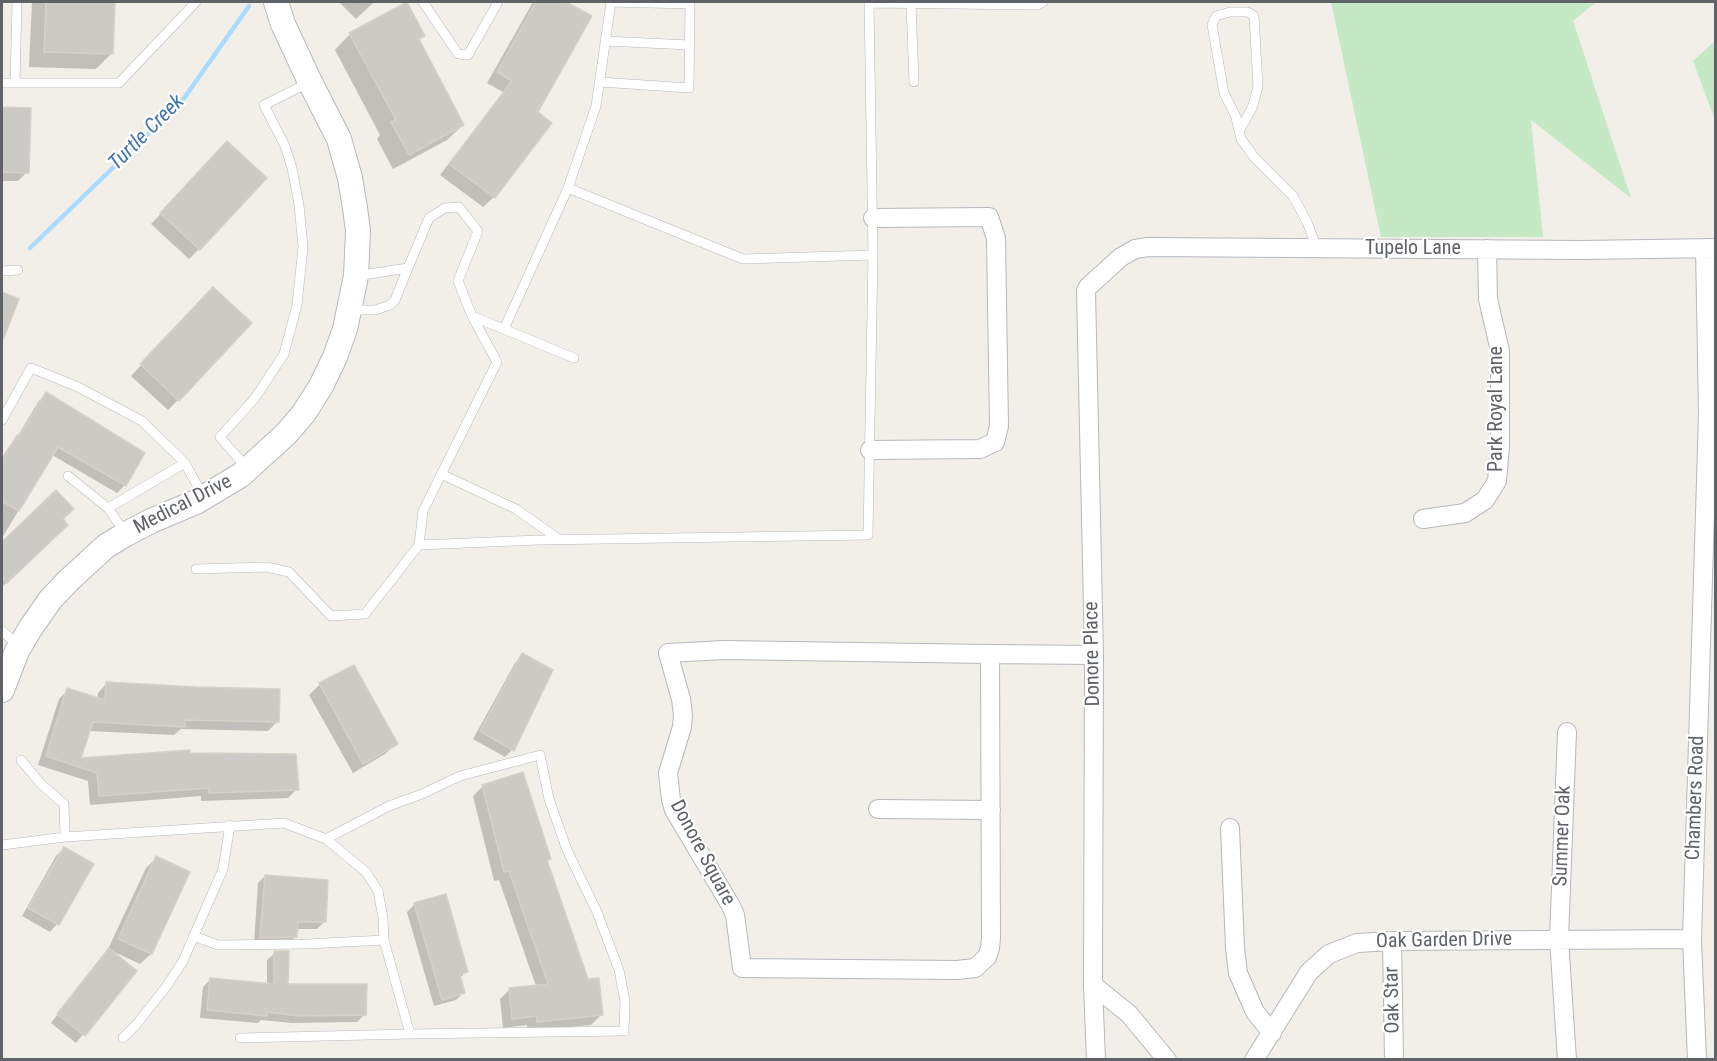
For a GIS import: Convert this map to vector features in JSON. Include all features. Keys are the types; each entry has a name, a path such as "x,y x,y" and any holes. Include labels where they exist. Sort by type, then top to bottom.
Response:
{"street":[{"name":"Medical Drive","path":"2,690 11,639 69,580 106,546 126,534 204,498 248,469 286,434 310,404 335,357 350,310 356,276 358,231 350,178 339,139 283,24 276,2"},
{"path":"870,450 980,449 995,442 999,426 996,238 989,217 873,218"},
{"name":"Tupelo Lane","path":"1115,262 1135,249 1148,247 1710,248"},
{"name":"Chambers Road","path":"1696,1059 1692,939 1708,414 1710,248"},
{"name":"Park Royal Lane","path":"1423,519 1465,513 1485,500 1497,481 1500,446 1500,351 1488,299 1487,249"},
{"name":"Donore Place","path":"1096,1059 1093,985 1094,655 1086,291 1115,262"},
{"name":"Donore Square","path":"990,654 990,948 987,957 975,968 742,968 735,915 675,810 670,793 668,773 682,727 683,715 681,699 668,653 724,650 1094,655"},
{"name":"Summer Oak","path":"1567,732 1559,939 1567,1059"},
{"path":"878,809 991,810"},
{"path":"1230,828 1238,973 1255,1012 1272,1033"},
{"name":"Oak Garden Drive","path":"1254,1059 1300,984 1314,967 1329,954 1357,943 1392,940 1692,939"},
{"name":"Oak Star","path":"1392,940 1394,1059"},
{"path":"1093,985 1129,1014 1167,1059"}],"lane":[{"path":"15,83 17,2"},
{"path":"2,83 119,83 196,2"},
{"path":"423,2 458,54 468,55 498,2"},
{"path":"504,329 568,188 596,106 612,2 690,4 688,88 600,82"},
{"path":"419,545 560,540 868,535 873,255 869,2 1038,5 1043,2"},
{"path":"911,4 914,82"},
{"path":"1239,131 1252,108 1258,87 1254,16 1248,12 1230,12 1216,16 1212,25 1224,93 1236,117 1239,131 1241,139 1247,150 1293,196 1307,222 1317,248"},
{"path":"606,41 689,45"},
{"path":"248,469 220,437 255,398 284,354 297,304 303,247 299,205 292,168 285,146 264,105 310,82"},
{"path":"568,188 743,259 873,255"},
{"path":"196,569 266,567 289,572 331,616 365,615 419,545 423,511 496,362 472,316 458,281 478,231 459,207 445,208 429,218 395,300 390,305 375,310 350,310"},
{"path":"356,276 408,268"},
{"path":"2,271 18,270"},
{"path":"472,316 574,358"},
{"path":"2,420 31,368 78,387 142,421 185,463 204,498"},
{"path":"108,508 185,463"},
{"path":"441,474 516,509 560,540"},
{"path":"68,476 108,508 126,534"},
{"path":"240,1038 624,1031 625,1001 620,970 597,912 567,850 549,799 540,755 460,776 389,806 326,839"},
{"path":"21,760 41,784 64,804 65,837"},
{"path":"2,845 65,837 284,823 326,839 366,872 378,891 384,940 410,1034"},
{"path":"123,1038 166,987 183,961 224,869 230,825"},
{"path":"193,936 218,945 384,940"}],"green space":[{"path":"1331,2 1596,2 1573,21 1631,198 1531,120 1543,237 1381,237"},
{"path":"1715,41 1715,120 1693,61"}],"building":[{"path":"46,2 115,2 113,54 44,52"},
{"path":"407,2 425,36 419,39 464,125 409,155 391,122 396,120 349,33"},
{"path":"536,2 566,2 592,16 538,112 552,123 495,198 449,164 512,81 497,72"},
{"path":"2,107 31,108 29,173 2,172"},
{"path":"227,141 267,178 200,250 160,213"},
{"path":"213,287 252,323 179,401 140,364"},
{"path":"2,292 19,299 3,340 2,340"},
{"path":"46,392 145,453 126,486 58,447 19,511 2,501 2,461"},
{"path":"56,490 74,509 63,519 68,525 7,583 2,577 2,542"},
{"path":"522,653 553,670 514,751 480,731"},
{"path":"354,665 398,744 363,764 319,683"},
{"path":"106,682 280,689 279,722 185,720 185,727 93,722 81,758 190,750 190,753 296,754 299,790 209,793 209,788 99,796 97,773 46,756 67,688 105,700"},
{"path":"523,772 551,859 547,860 588,979 599,978 603,1015 537,1022 537,1016 512,1019 509,988 548,984 509,871 504,872 482,785"},
{"path":"64,847 94,864 59,925 28,908"},
{"path":"156,856 190,872 152,954 118,939"},
{"path":"265,875 328,880 326,922 298,922 297,937 260,938"},
{"path":"446,894 468,972 460,974 465,993 442,1000 414,903"},
{"path":"109,948 137,971 85,1036 57,1014"},
{"path":"274,951 289,951 288,984 367,984 366,1015 300,1016 267,1012 267,1016 207,1010 210,978 274,984"}],"waterway":[{"name":"Turtle Creek","path":"30,248 182,101 249,6"}]}
